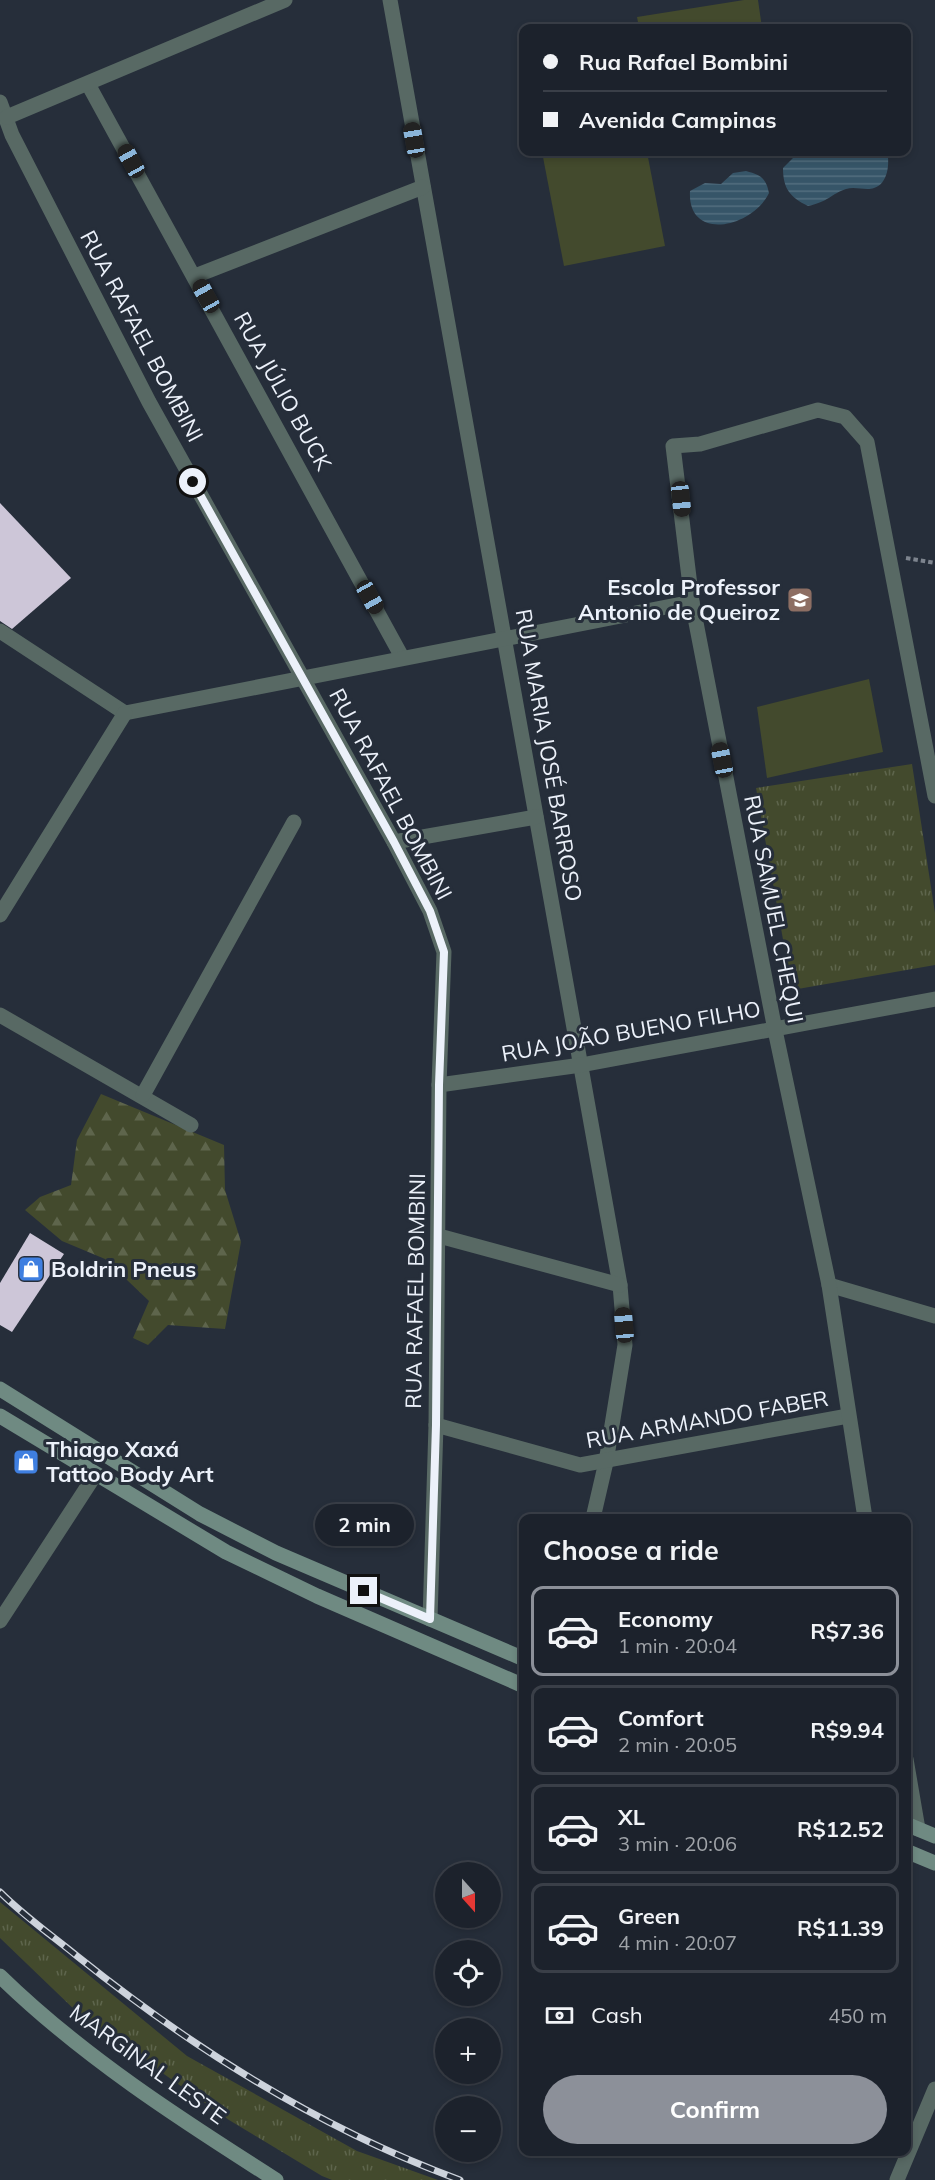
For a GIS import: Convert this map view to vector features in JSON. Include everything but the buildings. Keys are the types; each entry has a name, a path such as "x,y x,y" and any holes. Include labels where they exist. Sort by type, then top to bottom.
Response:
{"main road":[{"path":"0,1389 200,1514 276,1553 519,1657"},
{"path":"0,1416 187,1530 263,1571 519,1684"},
{"path":"912,1827 935,1836"},
{"path":"911,1853 935,1863"},
{"name":"MARGINAL LESTE","path":"0,1976 101,2061 193,2128 276,2180"}],"street":[{"path":"7,117 285,0"},
{"name":"RUA MARIA JOSÉ BARROSO","path":"390,0 506,637 620,1285 625,1345 606,1462 594,1514"},
{"name":"RUA JÚLIO BUCK","path":"88,84 402,657"},
{"name":"RUA RAFAEL BOMBINI","path":"0,102 12,135 149,402 394,842 430,911 444,952 439,1085 436,1425 430,1619"},
{"path":"195,276 423,187"},
{"name":"RUA SAMUEL CHEQUI","path":"864,1514 829,1285 775,1030 692,603 673,446 700,444 818,410 845,417 867,442 889,555"},
{"path":"889,555 935,796"},
{"path":"0,631 125,713 304,680 402,657 692,603"},
{"path":"0,915 125,713"},
{"path":"394,842 536,817"},
{"path":"143,1095 294,822"},
{"name":"RUA JOÃO BUENO FILHO","path":"439,1085 582,1065 935,999"},
{"path":"0,1015 143,1095 191,1125"},
{"path":"439,1236 620,1285"},
{"path":"829,1285 935,1316"},
{"name":"RUA ARMANDO FABER","path":"436,1425 580,1465 848,1416"},
{"path":"0,1621 95,1475"},
{"path":"911,2146 935,2089"},
{"path":"897,2180 907,2156"}],"path":[{"path":"889,555 935,563"}],"green space":[{"path":"744,0 758,0 761,24 638,24 637,17"},
{"path":"543,156 648,156 665,246 564,266"},
{"path":"869,679 883,752 767,778 757,707"},
{"path":"912,764 935,913 935,965 792,990 756,788"},
{"path":"101,1094 224,1145 225,1190 241,1242 225,1329 168,1325 148,1345 133,1338 149,1301 105,1259 62,1241 25,1210 40,1197 71,1185 77,1140"},
{"path":"0,1902 187,2056 357,2151 438,2180 332,2180 229,2120 79,2014 0,1938"}],"water":[{"path":"795,156 887,156 888,162 887,173 879,186 868,189 846,189 808,206 789,192 784,182 783,168"},
{"path":"746,171 759,176 766,184 769,193 761,205 736,221 722,224 709,223 699,218 692,207 690,191 705,183 721,184 733,173"}],"railway":[{"path":"0,1892 37,1925 121,1990 212,2054 308,2111 408,2160 460,2180"}],"place":[{"name":"Escola Professor Antonio de Queiroz","path":"800,600"},
{"name":"Boldrin Pneus","path":"31,1269"},
{"name":"Thiago Xaxá Tattoo Body Art","path":"26,1462"}],"route":[{"path":"193,482 394,842 430,911 444,952 439,1085 436,1425 430,1619 364,1591"}]}
